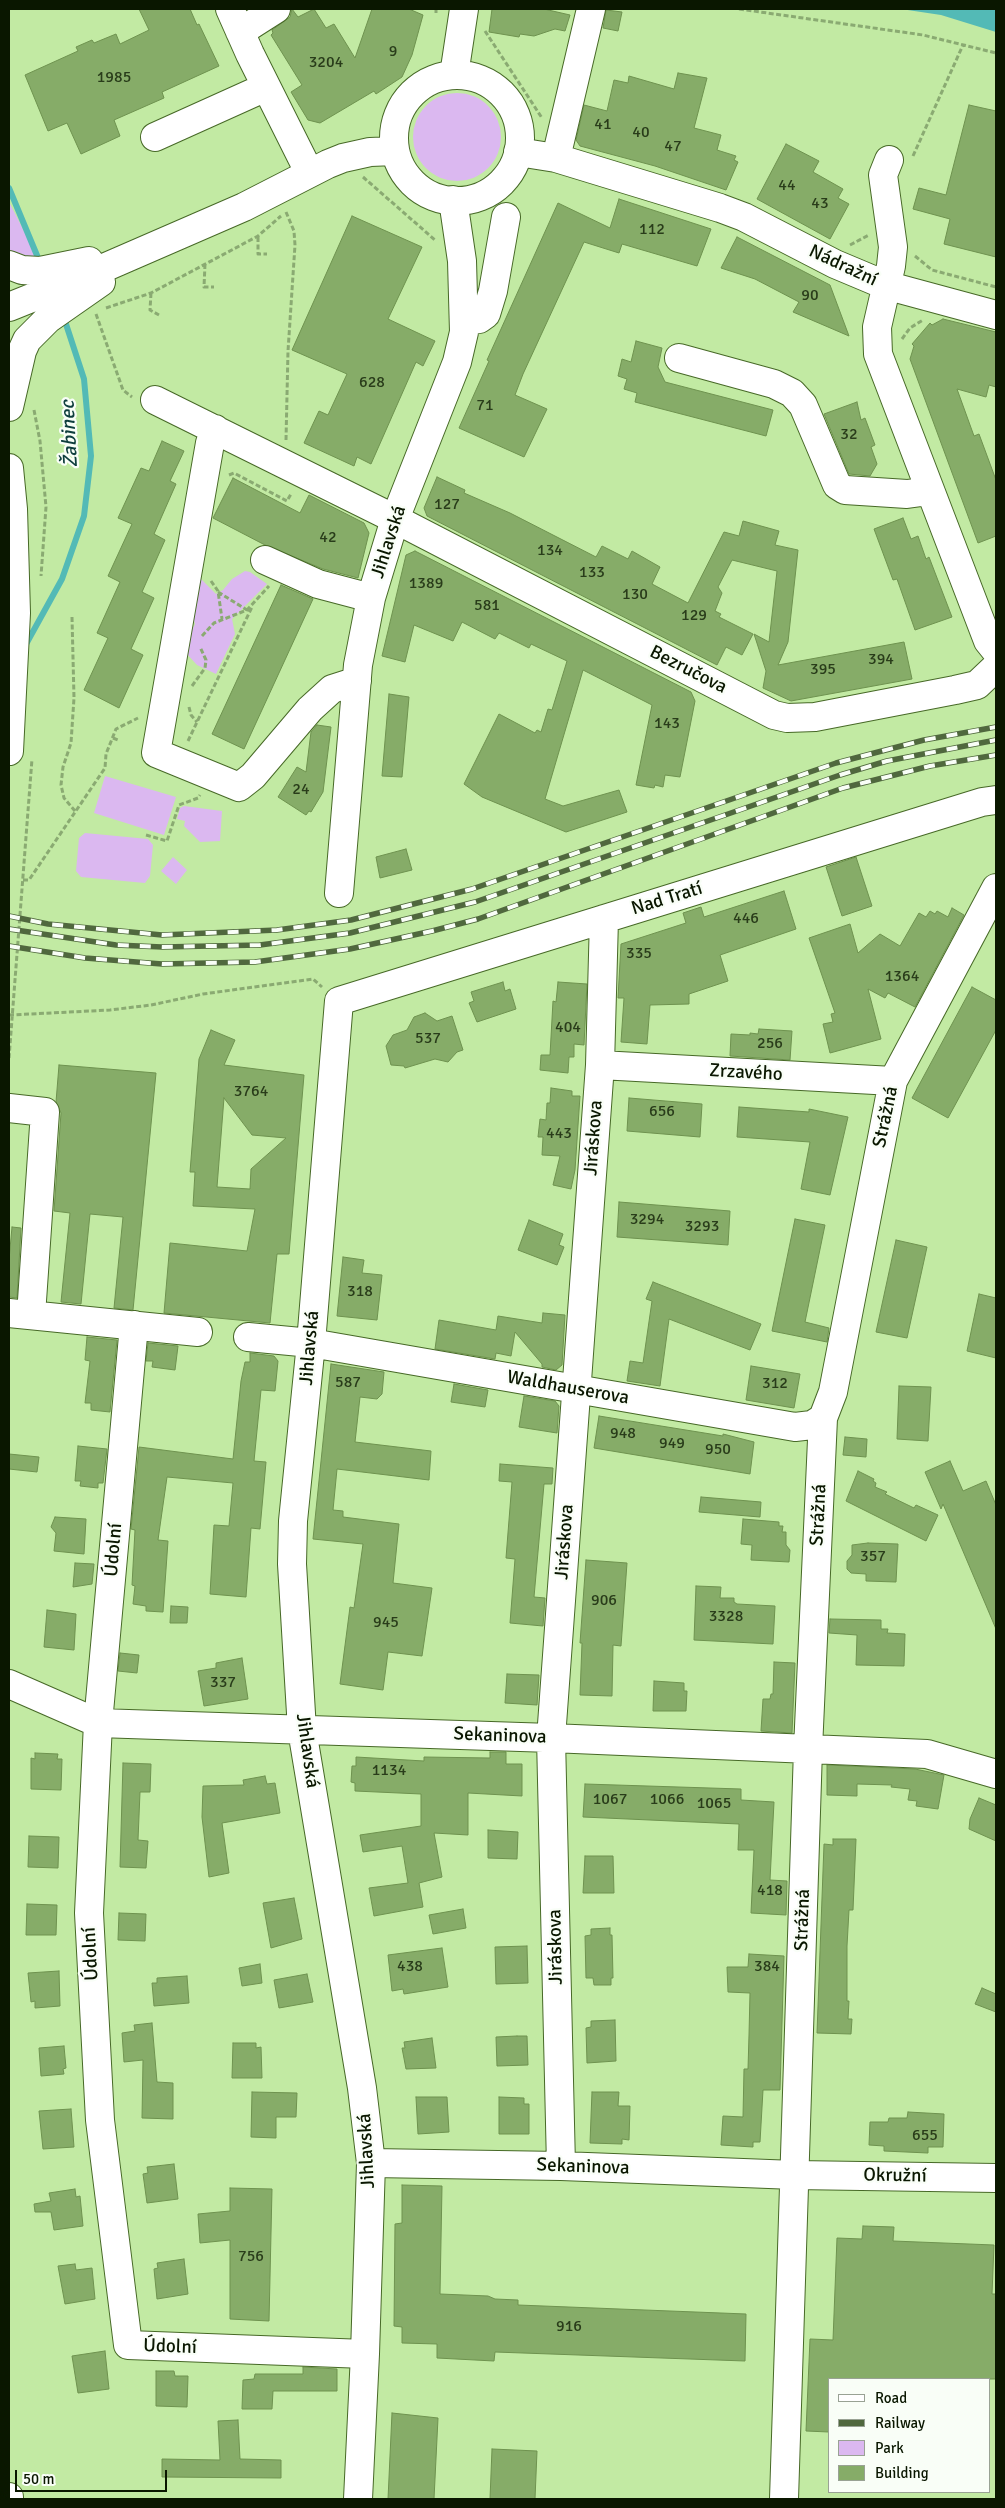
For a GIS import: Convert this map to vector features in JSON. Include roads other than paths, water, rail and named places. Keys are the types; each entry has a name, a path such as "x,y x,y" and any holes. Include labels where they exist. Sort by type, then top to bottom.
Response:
{"street":[{"path":"276,9 235,20 309,172"},
{"path":"559,147 591,9"},
{"path":"454,75 474,17"},
{"path":"454,75 481,80 502,94 510,104 519,127 518,152 507,175 499,184 478,197 453,200 430,195 416,185 404,172 395,151 395,125 404,104 421,86 431,80 454,75"},
{"path":"155,137 266,87"},
{"name":"Nádražní","path":"518,152 559,147 736,214 835,264 885,285 877,326 878,354 988,641 996,651"},
{"path":"21,406 22,351 27,340 81,288 147,250 244,208 309,172 343,158 395,151"},
{"path":"900,160 883,175 893,248 891,266 885,285 996,315"},
{"name":"Jihlavská","path":"339,893 360,648 371,598 394,519 457,362 464,322 462,261 453,200"},
{"path":"464,322 479,319 486,314 493,291 506,217"},
{"path":"9,265 81,288"},
{"path":"13,305 81,288"},
{"path":"679,358 774,384 792,393 803,405 837,485 845,490 907,494 930,491"},
{"name":"Bezručova","path":"155,400 394,519 774,715 787,718 815,717 977,686 996,667"},
{"path":"215,429 210,442 156,753 239,787 246,784 310,709 332,689 357,681"},
{"path":"9,468 13,509 16,613 12,716 21,751"},
{"path":"275,564 318,584 371,598"},
{"name":"Nad Tratí","path":"339,1001 982,802 996,800"},
{"name":"Strážná","path":"784,2499 808,1749 823,1418 833,1392 893,1081 996,888"},
{"name":"Jiráskova","path":"562,2166 551,1738 600,1065 604,919"},
{"name":"Jihlavská","path":"339,1001 311,1343 292,1545 302,1730 362,2088 371,2163 366,2354 358,2499"},
{"name":"Zrzavého","path":"600,1065 893,1081"},
{"path":"9,1108 45,1112 20,1314 198,1332"},
{"name":"Údolní","path":"134,1325 98,1723 88,1913 100,2120 128,2345 366,2354"},
{"name":"Waldhauserova","path":"248,1336 311,1343 795,1427 812,1425 823,1418"},
{"name":"Sekaninova","path":"9,1684 98,1723 551,1738 927,1754 996,1774"},
{"name":"Sekaninova","path":"371,2163 562,2166 794,2175"},
{"name":"Okružní","path":"794,2175 996,2178"}],"water":[{"path":"901,9 996,9 996,32 941,15"}],"waterway":[{"name":"Žabinec","path":"9,188 41,265"},
{"name":"Žabinec","path":"25,646 62,579 84,516 91,456 84,379 63,315"}],"railway":[{"path":"9,916 48,924 162,935 277,930 351,920 472,889 836,763 924,740 996,727"},
{"path":"9,929 116,945 162,947 260,945 350,933 475,902 840,775 887,761 996,740"},
{"path":"9,946 85,958 162,964 255,962 350,949 478,919 843,788 930,766 996,755"}]}
